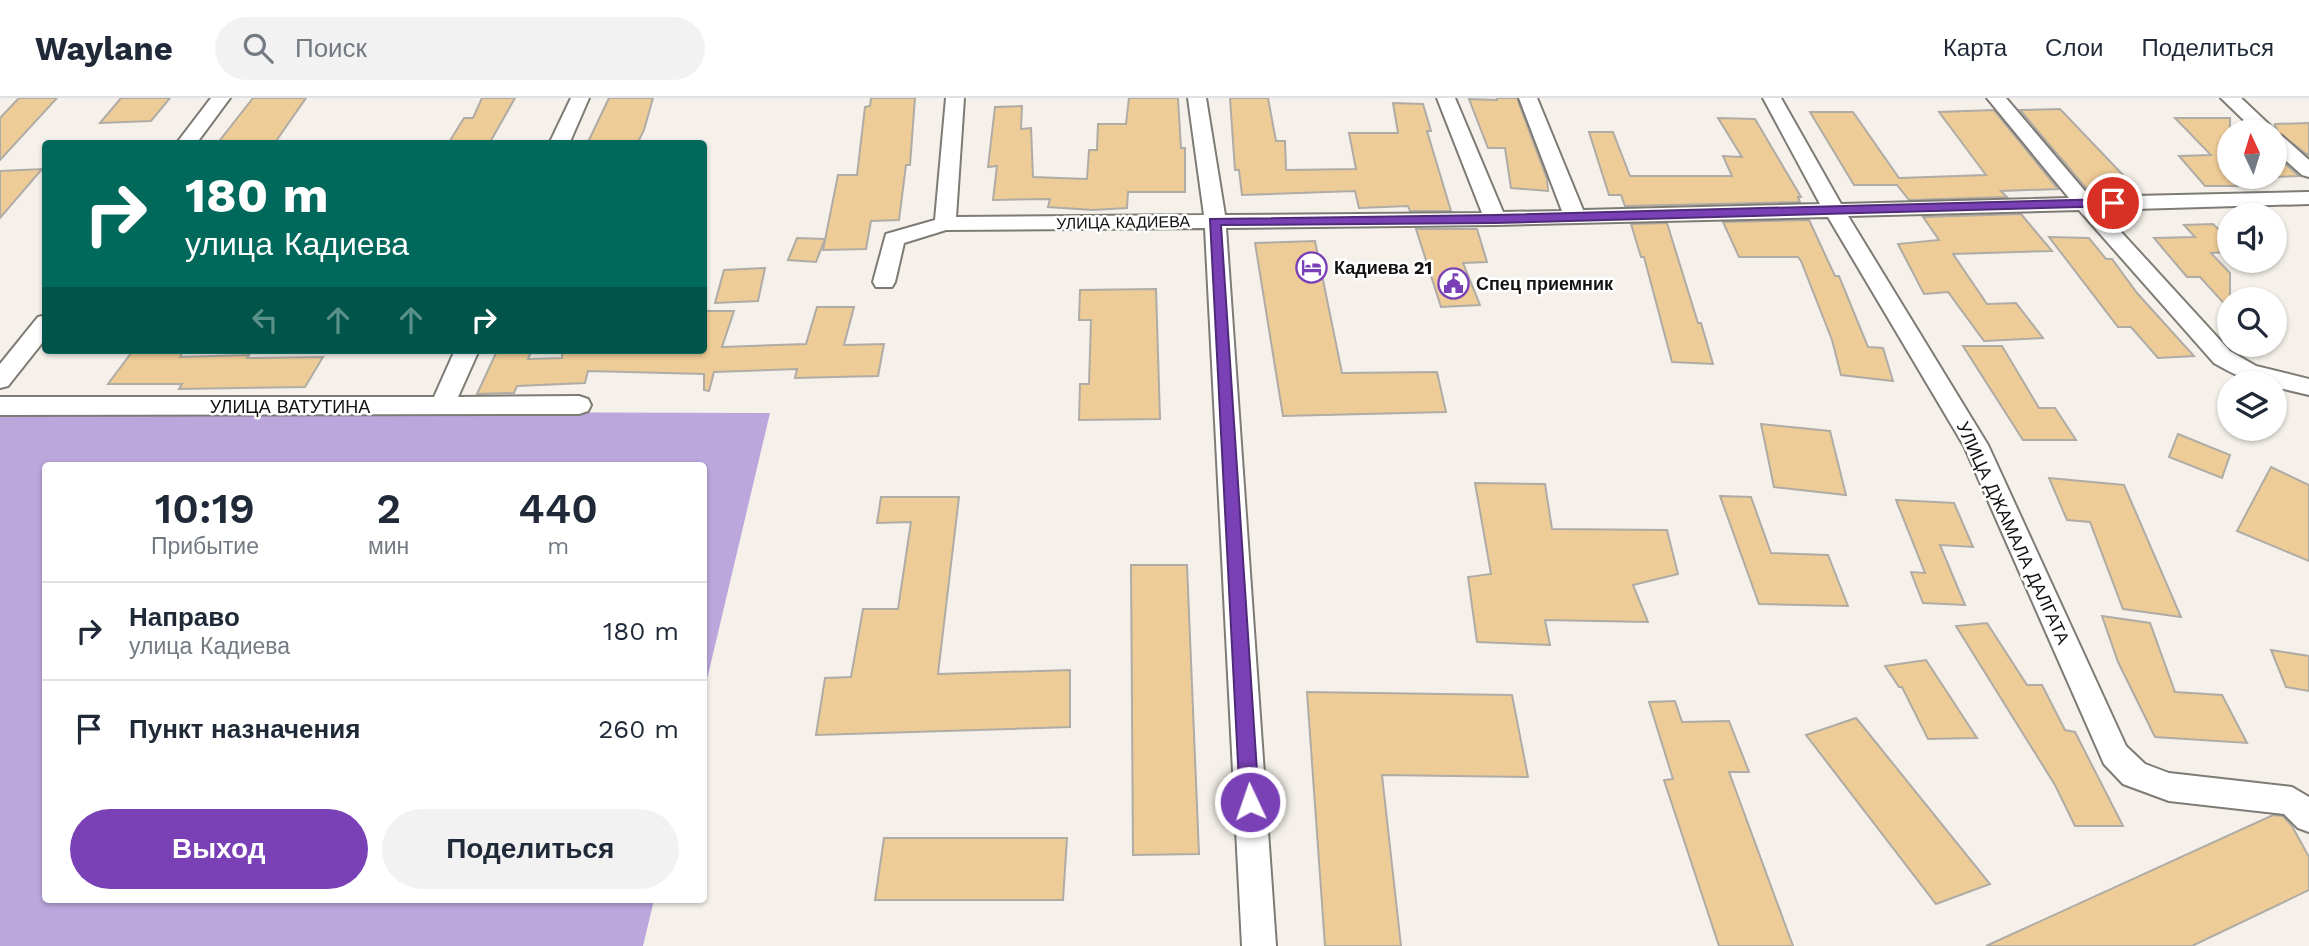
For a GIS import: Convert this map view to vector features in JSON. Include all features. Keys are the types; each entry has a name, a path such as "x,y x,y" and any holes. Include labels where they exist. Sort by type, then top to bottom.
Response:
{"street":[{"path":"189,140 221,98"},
{"path":"561,140 580,98"},
{"path":"945,224 955,98"},
{"path":"1197,98 1215,221 1259,946"},
{"path":"1446,98 1495,219"},
{"path":"1528,98 1575,217"},
{"name":"УЛИЦА ДЖАМАЛА ДАЛГАТА","path":"1772,98 1834,210 1976,445 2115,755 2134,774 2169,787 2292,801 2309,818"},
{"path":"1996,98 2085,204 2222,357 2249,373 2309,387"},
{"path":"2230,98 2253,119"},
{"path":"2287,151 2309,171"},
{"name":"УЛИЦА КАДИЕВА","path":"884,282 894,239 945,224 1495,219 2309,198"},
{"path":"0,380 42,327"},
{"path":"441,407 465,354"},
{"name":"УЛИЦА ВАТУТИНА","path":"0,406 579,405"}],"shaded area":[{"path":"0,411 770,413 707,679 707,462 42,462 42,903 653,903 643,946 0,946"}],"building":[{"path":"19,98 57,98 0,160 0,118"},
{"path":"121,98 170,98 151,121 100,123"},
{"path":"253,98 306,98 277,140 220,140"},
{"path":"482,98 515,98 491,140 450,140 464,118 473,118"},
{"path":"609,98 653,98 639,140 589,140"},
{"path":"871,98 915,98 910,165 906,165 899,220 871,221 866,249 823,250 838,175 857,175 865,107 870,106"},
{"path":"1129,98 1178,98 1181,148 1185,148 1185,192 1128,192 1127,208 1093,210 1048,207 1050,199 993,200 997,166 988,167 995,107 1022,106 1021,129 1031,128 1033,177 1087,179 1089,150 1097,150 1098,124 1126,124"},
{"path":"1230,98 1268,98 1276,141 1285,141 1286,170 1356,169 1349,133 1398,133 1393,103 1423,104 1431,131 1427,131 1451,211 1410,211 1408,206 1359,208 1355,191 1242,195 1239,170 1235,170"},
{"path":"1517,98 1547,179 1548,191 1511,188 1505,148 1488,148 1469,99"},
{"path":"2060,109 2123,175 2115,175 2126,187 2086,188 2020,110"},
{"path":"1994,110 2058,189 2001,191 2007,197 1909,200 1897,185 1854,185 1810,112 1853,112 1899,178 1986,175 1939,112"},
{"path":"1718,118 1755,119 1801,197 1798,197 1800,202 1625,206 1621,195 1609,195 1589,132 1613,132 1630,176 1732,176 1723,156 1742,157"},
{"path":"2175,118 2230,118 2217,119 2217,186 2205,186 2179,156 2211,155"},
{"path":"2309,123 2309,156 2287,139 2287,124"},
{"path":"2287,166 2299,176 2287,176"},
{"path":"42,169 0,218 0,171"},
{"path":"2021,214 2052,251 1953,254 1987,304 2016,303 2043,338 1984,341 1948,292 1924,294 1898,244 1939,240 1923,217"},
{"path":"1809,220 1835,276 1839,276 1868,347 1883,348 1893,381 1841,375 1832,340 1798,257 1739,257 1723,222"},
{"path":"1667,223 1713,364 1672,362 1644,257 1641,257 1631,224"},
{"path":"2213,224 2217,228 2217,253 2211,253 2217,259 2217,273 2230,273 2230,287 2217,287 2217,296 2200,277 2187,277 2154,238 2195,237 2184,225"},
{"name":"Спец приемник","path":"1416,229 1477,229 1487,262 1463,263 1480,305 1441,307"},
{"path":"2049,237 2089,238 2106,259 2112,259 2137,293 2194,356 2158,358 2131,327 2118,327"},
{"path":"797,238 825,239 816,262 788,260"},
{"path":"1315,241 1342,373 1437,372 1446,412 1283,416 1255,243"},
{"path":"765,268 758,301 715,303 724,270"},
{"path":"1156,289 1160,419 1079,420 1080,384 1089,384 1091,320 1079,320 1080,290"},
{"path":"817,307 854,307 844,345 884,344 878,376 795,378 797,369 714,372 709,391 704,390 704,374 588,371 585,383 517,386 514,393 477,394 496,354 530,354 528,359 562,358 562,354 707,354 707,311 734,311 722,347 806,344"},
{"path":"1963,346 2002,346 2039,408 2055,408 2076,440 2023,440"},
{"path":"130,354 182,354 180,357 323,357 305,387 179,389 182,384 108,384"},
{"path":"1761,424 1830,431 1846,495 1774,487"},
{"path":"2178,434 2230,455 2222,478 2169,457"},
{"path":"2271,467 2309,485 2309,561 2237,531"},
{"path":"2049,478 2124,485 2181,617 2123,609 2090,522 2067,520"},
{"path":"1475,483 1545,484 1552,529 1667,530 1678,574 1633,585 1648,622 1545,620 1550,645 1477,642 1468,577 1491,574"},
{"path":"1720,496 1751,497 1771,553 1828,555 1848,606 1759,604"},
{"path":"881,497 959,497 938,674 1070,670 1070,727 816,735 825,678 851,677 863,609 898,609 911,522 877,523"},
{"path":"1896,500 1954,503 1973,547 1940,545 1965,605 1923,603 1911,572 1925,573"},
{"path":"1131,565 1187,565 1199,854 1133,855"},
{"path":"2102,616 2150,623 2175,692 2222,695 2247,743 2155,737 2118,662"},
{"path":"1987,623 2027,685 2042,685 2065,730 2075,732 2123,826 2075,826 2055,785 1956,626"},
{"path":"2271,650 2309,656 2309,691 2286,687"},
{"path":"1926,660 1977,738 1928,739 1902,687 1899,687 1885,666"},
{"path":"1307,692 1512,695 1528,777 1382,775 1401,946 1325,946"},
{"path":"1675,701 1682,722 1729,721 1749,772 1729,772 1793,946 1719,946 1664,780 1673,779 1649,702"},
{"path":"1856,718 1990,884 1936,904 1806,735"},
{"path":"2273,815 2283,816 2292,826 2309,857 2309,890 2192,946 1986,946"},
{"path":"884,838 1067,838 1063,900 875,900"}],"place":[{"name":"Кадиева 21","path":"1311,268"},
{"name":"Спец приемник","path":"1453,284"}],"route":[{"path":"1250,802 1215,221 1495,219 2113,203"}]}
